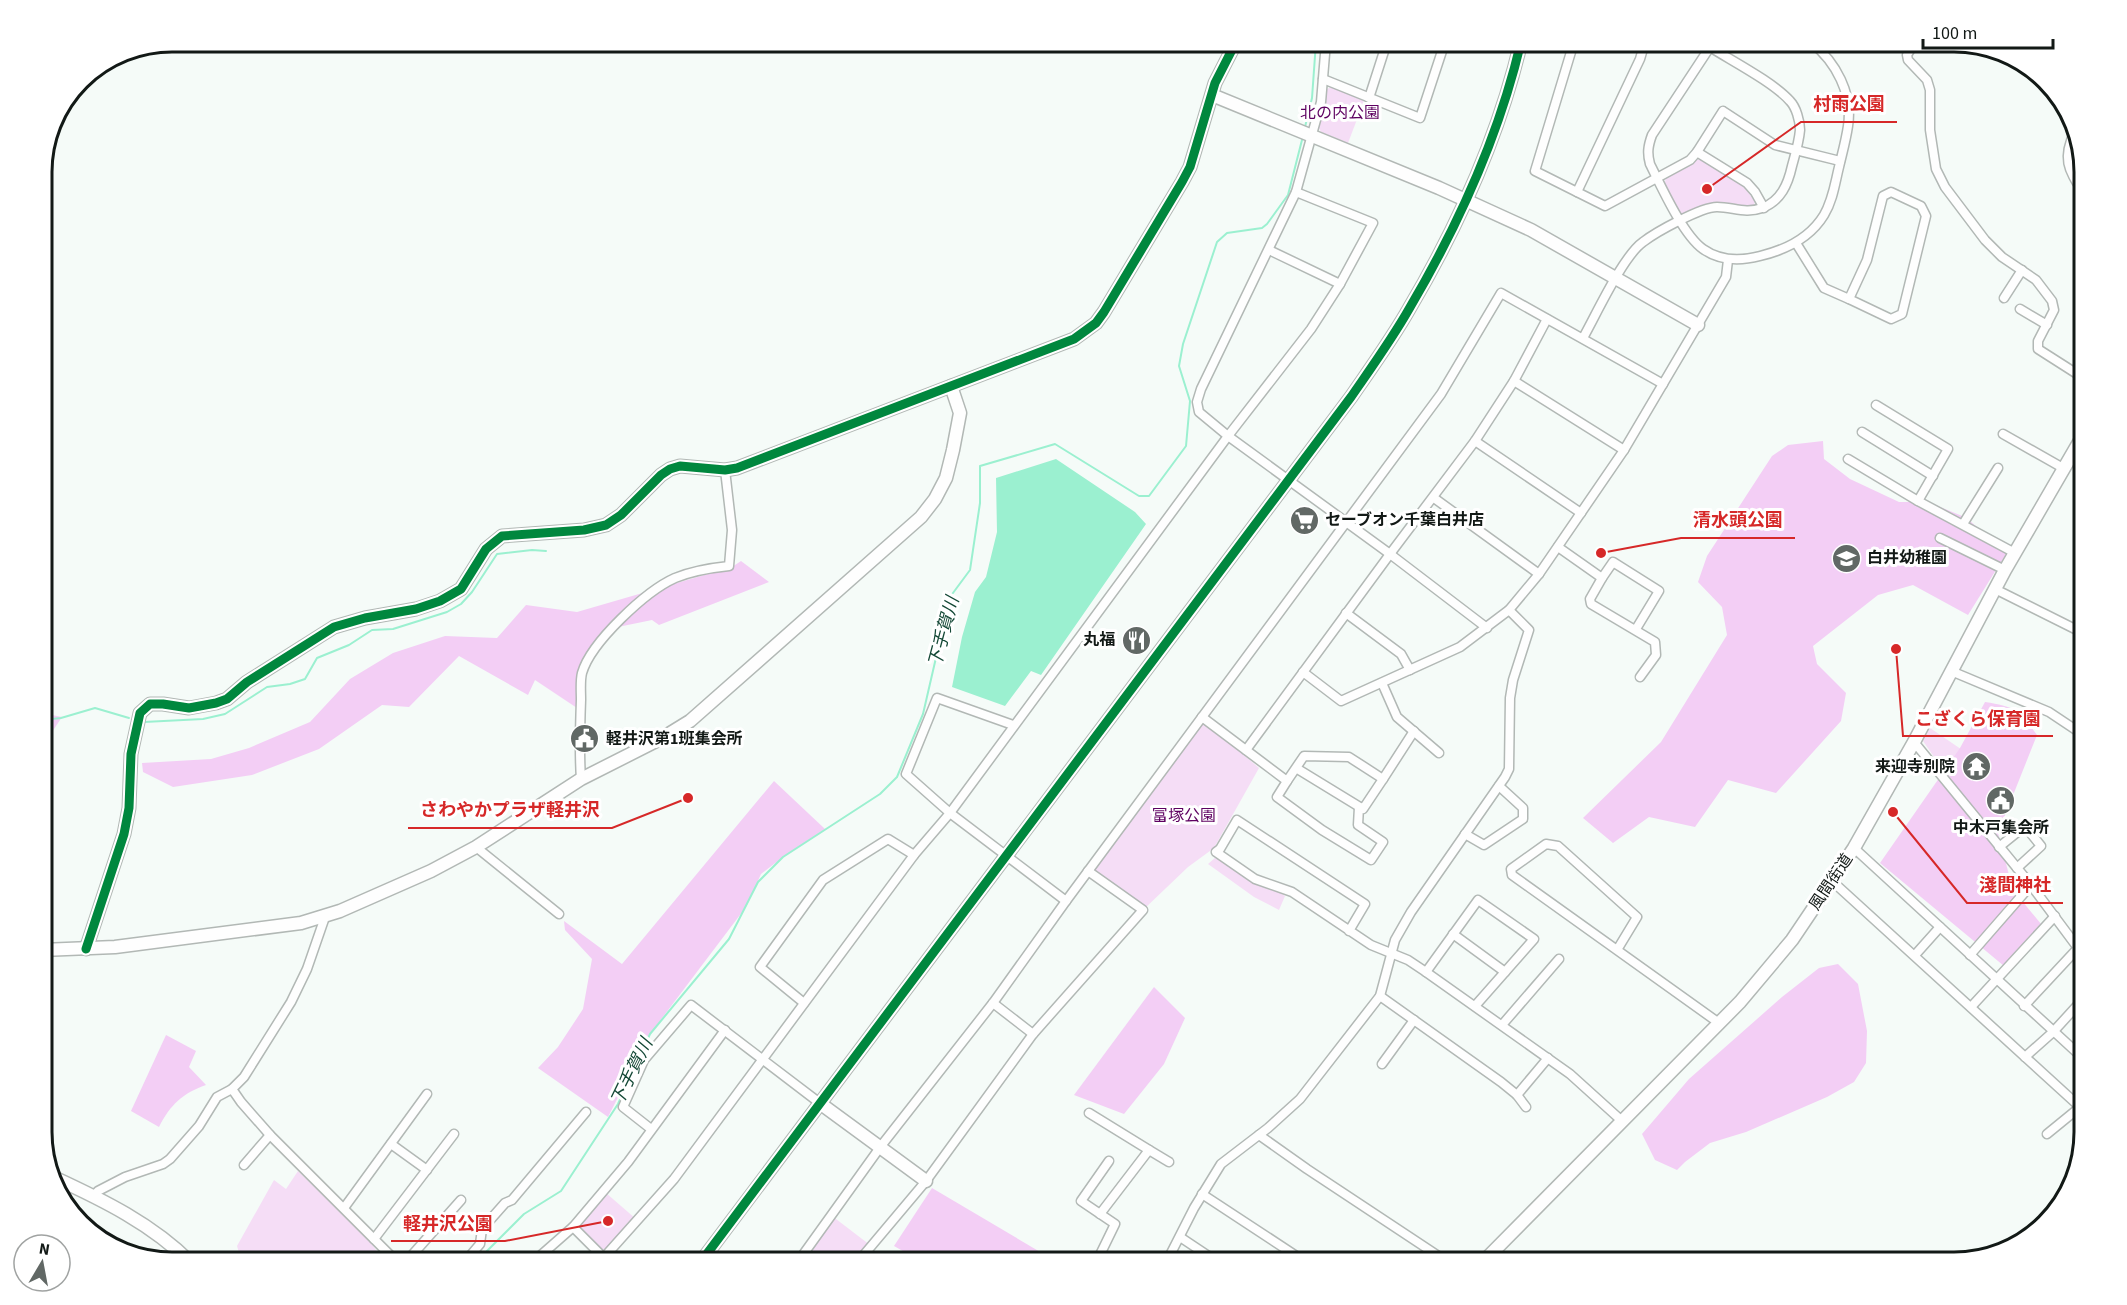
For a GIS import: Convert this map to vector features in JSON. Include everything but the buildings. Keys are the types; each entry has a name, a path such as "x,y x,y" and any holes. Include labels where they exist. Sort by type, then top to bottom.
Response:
{"street":[{"path":"86,949 124,834 129,808 131,754 140,713 144,708 150,704 163,704 189,708 227,699 247,682 334,627 365,618 416,609 440,601 461,589 486,549 502,536 584,530 606,525 621,515 670,469 680,466 725,470 737,468 1061,345 1081,335 1096,323 1190,167 1212,95 1231,52"},
{"path":"1325,52 1321,102 1306,135 1296,192 1201,389 1197,402 1198,412 1487,628"},
{"path":"1368,98 1384,52"},
{"path":"1323,80 1420,118 1442,52"},
{"path":"708,1252 1351,397 1408,311 1432,269 1466,200 1505,97 1518,52"},
{"path":"1571,52 1535,171 1605,206 1684,165 1697,152 1723,111 1775,146 1840,161"},
{"path":"1577,192 1642,52"},
{"path":"1707,52 1652,135 1647,154 1657,179 1681,221 1702,249 1728,260 1749,259 1774,253 1796,243 1824,215 1832,197 1848,126 1847,100 1839,75 1822,52"},
{"path":"1582,338 1628,258 1640,244 1704,209 1718,207 1750,212 1764,208 1776,200 1784,190 1796,152 1800,129 1797,113 1791,102 1779,91 1718,52"},
{"path":"1909,52 1908,60 1927,80 1930,90 1930,130 1936,169 1941,180 1985,240 2002,257 2036,280 2052,301 2054,310 2038,341 2038,349 2074,372"},
{"path":"1212,95 1466,200 1531,230 1698,325"},
{"path":"2070,141 2066,158 2074,178"},
{"path":"1697,152 1747,183 1764,208"},
{"path":"612,1252 674,1179 914,855 950,813 1228,436 1311,328 1340,284 1373,223 1296,192"},
{"path":"1796,243 1824,288 1891,320 1902,314 1926,216 1921,206 1891,192 1883,196 1867,260 1849,299"},
{"path":"1269,250 1340,284"},
{"path":"1303,672 1341,701 1460,647 1509,610 1539,574 1624,450 1726,277 1728,260"},
{"path":"2004,298 2022,270"},
{"path":"805,1252 881,1146 993,1003 1088,871 1347,524 1441,394 1501,293 1663,384"},
{"path":"2020,309 2047,325"},
{"path":"1246,750 1475,441 1514,381 1547,319"},
{"path":"1514,381 1624,450"},
{"path":"53,950 86,949 270,928 325,916 431,871 476,846 581,779 690,721 921,517 946,478 953,450 960,413 951,386"},
{"path":"1876,405 1948,449 1918,501"},
{"path":"1862,432 1933,476"},
{"path":"2003,434 2063,468"},
{"path":"1475,441 1581,513"},
{"name":"風間街道","path":"1493,1252 1719,1023 1774,963 1854,848 1914,742 2005,570 2063,468 2074,455"},
{"path":"1848,459 1918,501 2015,553"},
{"path":"1963,524 1998,468"},
{"path":"581,779 578,743 582,672 618,620 661,585 676,577 702,569 729,566 732,530 725,470"},
{"path":"1434,498 1539,574"},
{"path":"1940,538 2005,570"},
{"path":"1558,547 1602,578"},
{"path":"1636,629 1659,591 1613,562 1590,599 1591,604 1655,642 1656,655 1640,677"},
{"path":"1995,589 2074,628"},
{"path":"1172,1252 1202,1194 1221,1164 1259,1135 1310,1088 1380,996 1395,940 1411,912 1509,769 1510,698 1513,680 1529,630 1509,610"},
{"path":"1346,613 1401,654 1410,670"},
{"path":"1951,672 2049,712 2074,729"},
{"path":"1382,683 1397,717 1439,753"},
{"path":"1013,725 938,698 906,774 950,813 1066,901"},
{"path":"1202,717 1287,782"},
{"path":"1296,768 1363,809 1414,731"},
{"path":"1914,742 2031,885 2074,942"},
{"path":"1359,807 1358,825 1383,842 1371,860 1322,830 1277,797 1304,756 1349,757 1383,779"},
{"path":"1465,834 1484,845 1523,819 1523,808 1499,786"},
{"path":"1349,930 1365,904 1237,820 1216,852 1255,879 1292,892 1371,945 1408,960 1570,1074 1622,1121"},
{"path":"1999,847 2025,825 2041,846 2017,868"},
{"path":"804,1003 760,967 823,880 888,839 914,855"},
{"path":"1617,950 1637,917 1558,846 1546,844 1511,869 1512,875 1719,1023"},
{"path":"476,846 559,914"},
{"path":"1854,848 2024,1006 2074,1049"},
{"path":"866,1252 927,1181 1033,1034 1143,910 1088,871"},
{"path":"1832,880 2025,1057 2074,1098"},
{"path":"1970,955 2031,885"},
{"path":"1426,972 1478,900 1534,939 1475,1006"},
{"path":"93,1196 125,1177 163,1164 170,1159 199,1125 217,1097 232,1089 244,1077 291,1002 307,969 325,916"},
{"path":"1971,1007 2055,916"},
{"path":"1915,955 1940,927"},
{"path":"1453,934 1505,972"},
{"path":"2024,1006 2074,952"},
{"path":"1502,1025 1559,959"},
{"path":"1380,996 1517,1095 1526,1107"},
{"path":"993,1003 1033,1034"},
{"path":"651,1129 623,1107 644,1060 691,1005 927,1181"},
{"path":"2025,1057 2074,1010"},
{"path":"1382,1064 1414,1020"},
{"path":"545,1252 573,1227 628,1161 725,1030"},
{"path":"1517,1095 1548,1058"},
{"path":"232,1089 270,1135 387,1252"},
{"path":"344,1208 427,1094"},
{"path":"473,1252 480,1244 482,1229 505,1203 512,1200 586,1112"},
{"path":"2047,1134 2074,1112"},
{"path":"1089,1113 1168,1162"},
{"path":"374,1239 454,1134"},
{"path":"244,1164 270,1135"},
{"path":"1259,1135 1432,1252"},
{"path":"391,1144 427,1170"},
{"path":"1100,1214 1149,1150"},
{"path":"1101,1252 1115,1224 1081,1201 1109,1161"},
{"path":"63,1182 156,1232 179,1252"},
{"path":"1202,1194 1290,1252"},
{"path":"415,1252 460,1200"},
{"path":"573,1227 596,1252"},
{"path":"1180,1237 1202,1252"}],"green space":[{"name":"北の内公園","path":"1331,87 1364,101 1348,143 1321,132 1318,126 1325,90"},
{"path":"1701,159 1743,185 1755,202 1752,210 1714,205 1686,214 1680,213 1664,186 1666,178 1694,160"},
{"name":"富塚公園","path":"1202,719 1259,768 1214,848 1188,867 1143,910 1095,870"},
{"path":"1930,728 1974,758 1951,781 1923,741"},
{"path":"1216,857 1256,884 1274,889 1285,896 1279,910 1254,897 1208,864"},
{"path":"298,1171 367,1238 378,1252 239,1252 237,1246 274,1180 286,1189"},
{"path":"606,1193 636,1219 609,1249 602,1249 581,1228 581,1222"},
{"path":"832,1216 870,1245 864,1252 805,1252"}],"shaded area":[{"path":"1823,441 1824,459 1850,479 1899,502 1928,502 1967,518 2006,554 1968,615 1913,585 1878,595 1813,646 1817,664 1846,693 1841,721 1776,793 1728,780 1695,827 1649,817 1613,843 1583,818 1661,742 1727,635 1722,607 1698,582 1707,556 1772,456 1788,445"},
{"path":"1056,459 1135,512 1146,524 1041,675 1031,671 1005,706 952,687 962,637 975,592 986,577 997,532 996,478"},
{"path":"741,561 769,582 659,625 652,620 618,627 584,656 577,685 577,708 535,680 528,695 459,656 409,707 382,705 319,749 252,775 173,787 143,772 142,763 211,759 249,748 310,722 350,679 393,653 445,636 497,638 526,605 577,612 732,567"},
{"path":"1985,702 2016,711 2037,735 1998,833 2013,890 2046,930 2004,966 1880,863 1960,748"},
{"path":"53,715 62,717 53,730"},
{"path":"774,781 825,829 761,874 746,907 650,1034 608,1117 538,1068 558,1047 583,1009 592,959 565,930 564,921 622,964"},
{"path":"1838,964 1858,984 1867,1031 1866,1063 1854,1082 1827,1097 1746,1132 1710,1143 1677,1170 1655,1160 1642,1134 1689,1079 1782,997 1819,968"},
{"path":"1154,987 1185,1018 1164,1064 1124,1114 1074,1095"},
{"path":"166,1035 196,1051 189,1067 206,1085 190,1092 178,1101 159,1127 131,1111"},
{"path":"932,1188 1040,1252 905,1252 894,1246"}],"waterway":[{"name":"下手賀川","path":"1305,127 1312,98 1315,52"},
{"name":"下手賀川","path":"486,1252 524,1214 561,1191 618,1104 650,1034 729,939 758,882 783,857 880,794 897,777 923,714 950,597 970,570 980,503 980,466 1055,444 1139,496 1149,496 1186,446 1190,401 1179,366 1183,344 1217,242 1227,233 1262,228 1267,224 1288,195 1303,136"},
{"path":"144,722 203,719 225,714 267,687 290,684 305,679 317,658 349,645 372,630 393,629 447,612 461,604 472,592 497,554 532,550 546,551"},
{"path":"53,719 95,708 129,718"}],"cycle path":[{"path":"86,949 124,834 129,808 131,754 140,713 150,704 189,708 227,699 247,682 334,627 365,618 416,609 440,601 461,589 486,549 502,536 584,530 606,525 621,515 670,469 680,466 725,470 737,468 1074,339 1096,323 1104,312 1182,182 1190,167 1215,83 1231,52"},
{"path":"708,1252 1351,397 1381,353 1427,278 1460,213 1489,146 1518,52"}],"place":[{"name":"村雨公園","path":"1707,189"},
{"name":"セーブオン千葉白井店","path":"1304,520"},
{"name":"清水頭公園","path":"1601,553"},
{"name":"白井幼稚園","path":"1846,558"},
{"name":"丸福","path":"1136,640"},
{"name":"こざくら保育園","path":"1896,649"},
{"name":"軽井沢第1班集会所","path":"585,739"},
{"name":"来迎寺別院","path":"1976,767"},
{"name":"さわやかプラザ軽井沢","path":"688,798"},
{"name":"中木戸集会所","path":"2001,800"},
{"name":"淺間神社","path":"1893,812"},
{"name":"軽井沢公園","path":"608,1221"}]}
